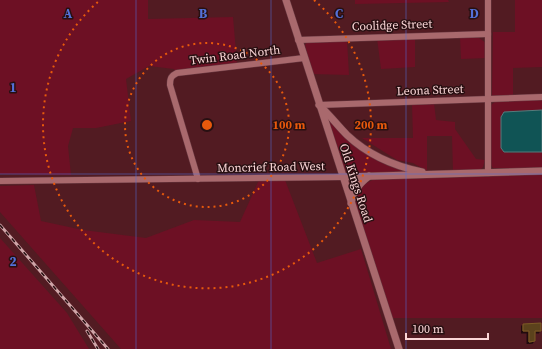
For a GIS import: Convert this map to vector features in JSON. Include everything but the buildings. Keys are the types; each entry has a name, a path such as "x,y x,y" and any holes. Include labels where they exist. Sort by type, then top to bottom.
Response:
{"street":[{"name":"Old Kings Road","path":"286,0 399,349"},
{"path":"488,0 488,173"},
{"name":"Coolidge Street","path":"298,40 488,34"},
{"name":"Twin Road North","path":"198,179 170,85 171,78 177,73 304,58"},
{"name":"Leona Street","path":"319,105 542,97"},
{"path":"319,105 347,135 374,155 407,169 434,175"},
{"name":"Moncrief Road West","path":"0,181 343,177 542,171"},
{"path":"351,203 354,192 360,183 369,176"}],"shaded area":[{"path":"0,0 148,0 148,19 233,17 237,64 175,71 174,69 149,66 126,79 131,121 96,128 73,128 68,146 71,175 0,174"},
{"path":"355,0 448,0 449,2 355,4"},
{"path":"515,0 542,0 542,67 513,68 513,96 492,96 493,32 515,32"},
{"path":"415,37 415,67 381,69 377,38"},
{"path":"460,37 479,38 486,43 486,58 461,59"},
{"path":"347,40 349,75 312,74 305,45 308,41"},
{"path":"542,99 542,110 509,111 508,153 542,152 542,168 493,168 489,162 490,106 496,101"},
{"path":"412,103 434,103 436,120 455,122 455,129 476,159 485,160 483,167 480,170 453,171 452,136 427,136 427,171 413,163 397,160 362,138 413,138"},
{"path":"327,115 347,137 411,172 350,174 343,169"},
{"path":"542,174 542,318 392,318 355,204 357,195 364,185 375,179"},
{"path":"259,180 285,180 317,263 361,249 391,349 121,349 0,212 0,186 34,185 41,221 83,230 146,238 194,220 240,222"},
{"path":"0,238 67,313 89,349 0,349"}],"water":[{"path":"542,110 542,152 504,152 501,148 501,117 504,112"}],"railway":[{"path":"0,225 108,349"},
{"path":"87,331 98,349"}]}
